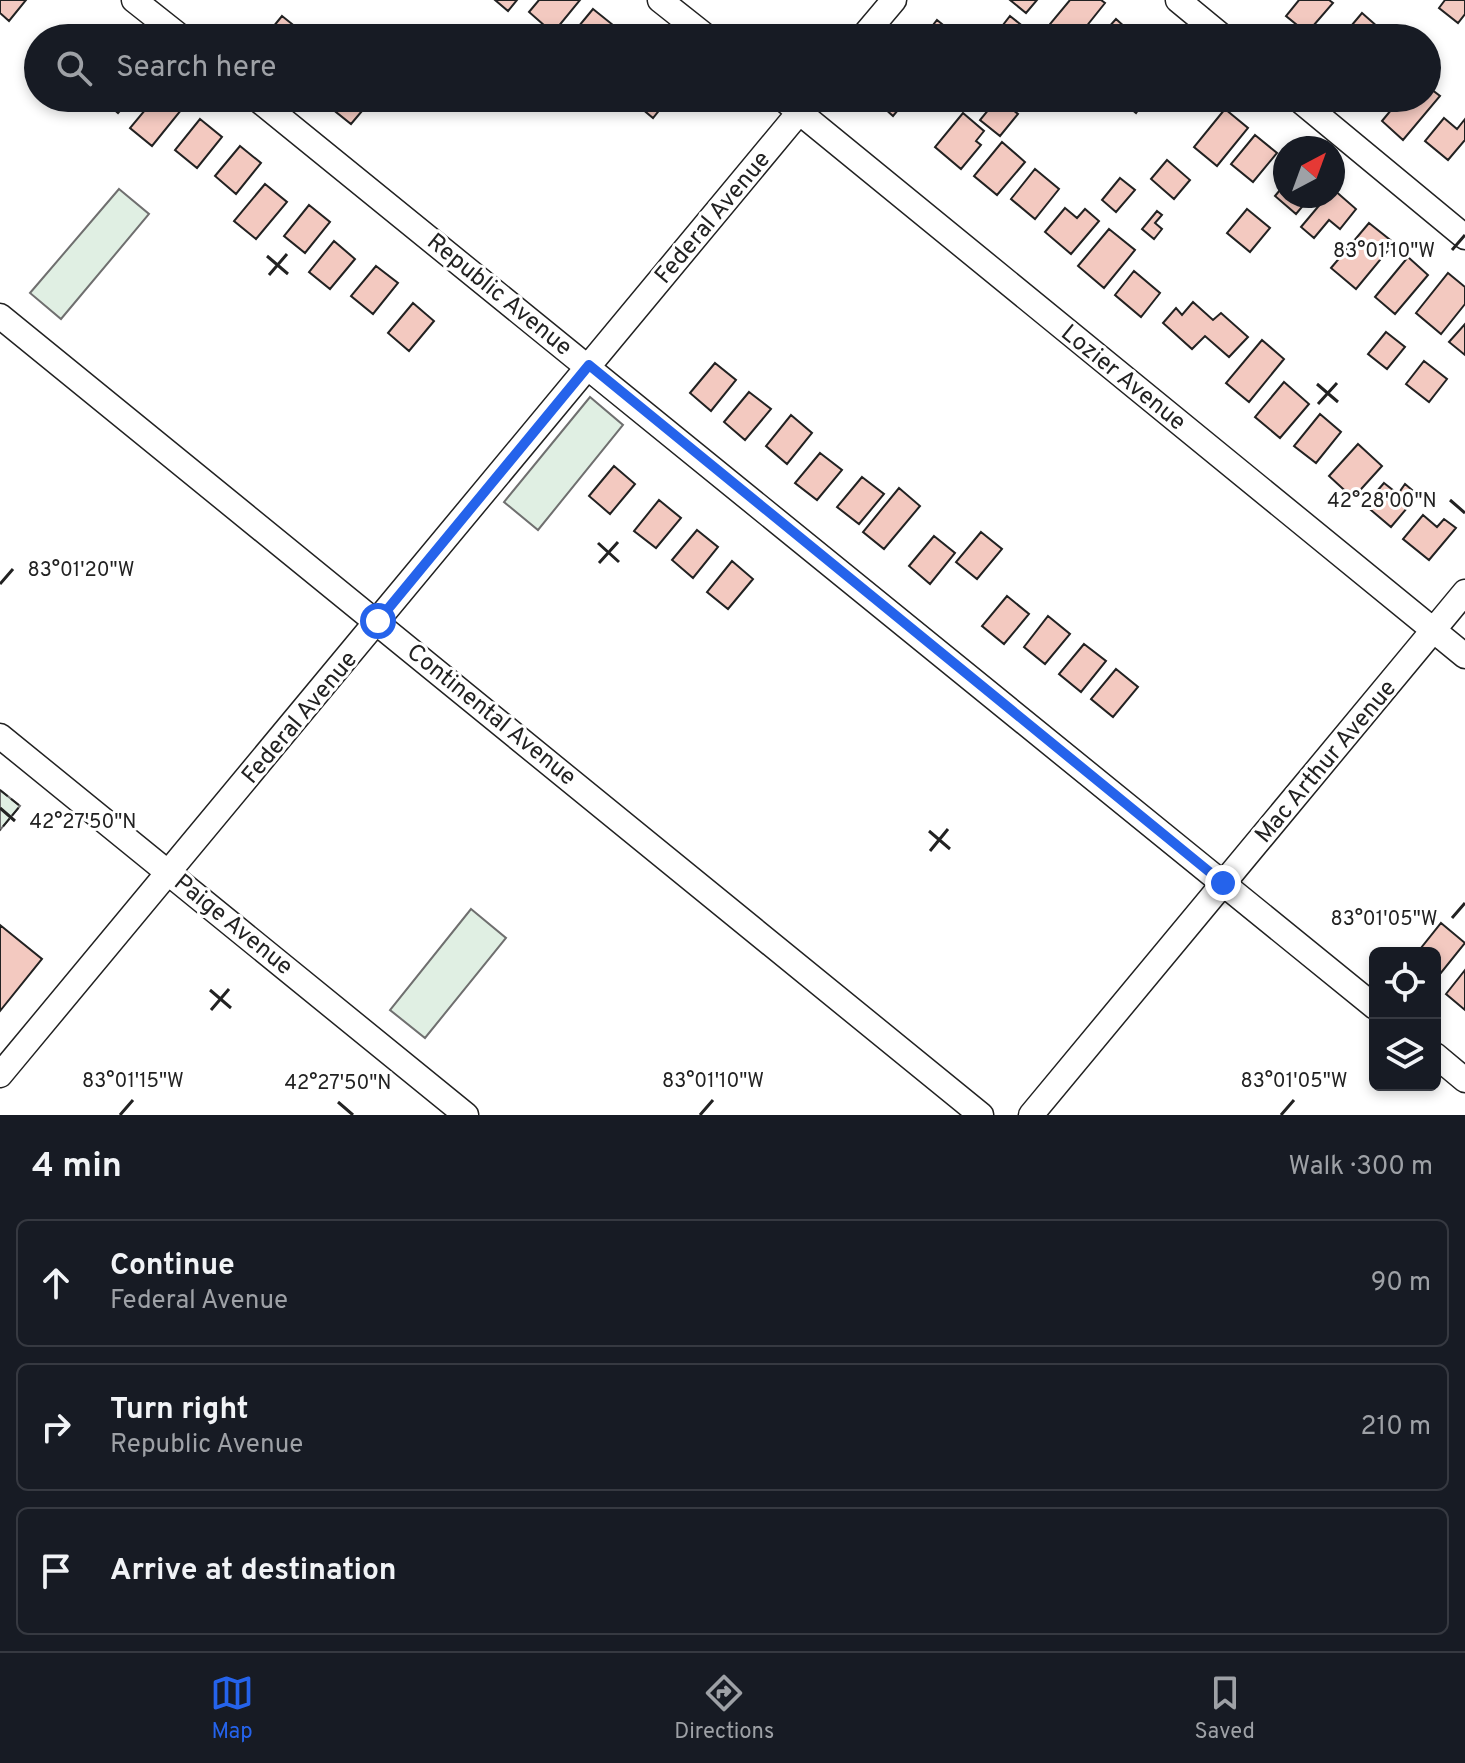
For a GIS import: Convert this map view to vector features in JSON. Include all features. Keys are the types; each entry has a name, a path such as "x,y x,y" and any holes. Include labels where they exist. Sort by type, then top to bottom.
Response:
{"street":[{"path":"134,0 164,24"},
{"path":"660,0 690,24"},
{"path":"874,24 894,0"},
{"path":"1178,0 1207,24"},
{"name":"Republic Avenue","path":"273,112 589,365 1369,1002"},
{"name":"Federal Avenue","path":"0,1075 171,873 589,365 790,112"},
{"name":"Lozier Avenue","path":"808,112 1465,656"},
{"path":"1314,112 1465,237"},
{"name":"Continental Avenue","path":"0,316 981,1115"},
{"name":"Mac Arthur Avenue","path":"1031,1115 1465,592"},
{"name":"Paige Avenue","path":"0,736 466,1115"},
{"path":"1441,1060 1465,1080"}],"green space":[{"path":"119,189 149,214 61,319 30,293"},
{"path":"590,397 623,425 538,530 504,502"},
{"path":"0,790 20,806 0,830"},
{"path":"471,909 506,938 425,1038 390,1010"}],"building":[{"path":"0,0 26,0 9,21 0,13"},
{"path":"495,0 517,0 508,11"},
{"path":"539,0 580,0 560,24 543,24 529,12"},
{"path":"1010,0 1037,0 1026,13"},
{"path":"1070,0 1101,0 1105,3 1088,24 1050,24"},
{"path":"1299,0 1329,0 1333,3 1315,24 1296,24 1286,16"},
{"path":"1445,0 1465,0 1465,14 1458,23 1439,8"},
{"path":"593,9 612,24 581,24"},
{"path":"1362,13 1374,24 1353,24"},
{"path":"282,16 292,24 275,24"},
{"path":"1010,16 1020,24 1004,24"},
{"path":"143,112 180,112 152,146 130,128"},
{"path":"336,112 361,112 351,124"},
{"path":"987,112 1018,114 1000,136 980,120"},
{"path":"1223,112 1229,112 1248,128 1217,166 1194,147"},
{"path":"1389,112 1427,112 1403,140 1382,121"},
{"path":"963,113 984,131 976,141 981,145 961,169 935,147"},
{"path":"1444,118 1457,129 1465,119 1465,140 1448,160 1425,141"},
{"path":"200,119 222,137 197,168 175,150"},
{"path":"1255,135 1273,150 1273,158 1253,182 1231,164"},
{"path":"1002,142 1025,162 997,195 974,176"},
{"path":"240,146 261,163 236,194 215,176"},
{"path":"1167,160 1190,180 1174,199 1151,179"},
{"path":"1035,169 1059,189 1035,219 1011,199"},
{"path":"1120,178 1135,190 1116,212 1102,200"},
{"path":"265,184 287,202 256,239 234,221"},
{"path":"1345,199 1356,209 1340,229 1329,220 1314,238 1301,227 1317,208 1345,208"},
{"path":"309,205 330,222 305,253 284,236"},
{"path":"1065,208 1077,218 1085,209 1099,221 1071,254 1045,232"},
{"path":"1247,209 1270,228 1250,252 1227,233"},
{"path":"1157,211 1162,215 1155,223 1162,229 1154,239 1142,229"},
{"path":"1369,223 1394,243 1356,289 1331,268"},
{"path":"1109,229 1135,250 1104,288 1078,266"},
{"path":"334,241 355,259 330,289 309,272"},
{"path":"1408,257 1428,275 1395,314 1375,297"},
{"path":"376,266 398,283 373,314 351,296"},
{"path":"1134,271 1160,293 1141,317 1115,295"},
{"path":"1448,273 1465,287 1465,304 1441,334 1416,313"},
{"path":"1193,302 1213,320 1221,313 1248,337 1229,357 1205,336 1192,349 1163,323 1176,308 1182,315"},
{"path":"413,303 434,321 409,351 388,333"},
{"path":"1465,324 1465,355 1449,342"},
{"path":"1386,332 1405,347 1387,369 1368,354"},
{"path":"1262,340 1284,359 1249,402 1226,383"},
{"path":"1424,361 1447,379 1429,402 1406,384"},
{"path":"715,363 736,380 711,411 690,393"},
{"path":"1284,382 1309,404 1280,438 1255,417"},
{"path":"749,392 771,409 745,440 724,422"},
{"path":"1320,414 1341,432 1316,463 1294,446"},
{"path":"791,415 812,433 787,464 766,446"},
{"path":"1358,444 1382,466 1353,498 1329,476"},
{"path":"820,453 842,470 817,500 795,483"},
{"path":"614,466 635,484 610,514 589,496"},
{"path":"862,477 884,494 859,524 837,507"},
{"path":"1384,483 1398,494 1405,484 1418,495 1391,527 1365,505"},
{"path":"899,488 920,506 884,549 863,532"},
{"path":"659,500 681,518 656,548 634,531"},
{"path":"1423,515 1437,527 1444,519 1456,528 1429,560 1403,539"},
{"path":"697,530 718,547 693,578 672,560"},
{"path":"981,532 1002,549 977,579 956,562"},
{"path":"934,536 955,553 930,584 909,566"},
{"path":"732,561 753,579 728,609 707,592"},
{"path":"1007,596 1029,614 1004,644 982,626"},
{"path":"1048,616 1070,634 1045,664 1024,647"},
{"path":"1084,644 1106,661 1081,692 1059,674"},
{"path":"1116,669 1138,687 1113,717 1091,699"},
{"path":"1441,923 1465,943 1441,973 1441,947 1422,947"},
{"path":"0,925 42,959 0,1011"},
{"path":"1465,970 1465,1010 1446,994"}],"fence":[{"path":"0,790 20,806 0,830"}],"route":[{"path":"378,621 589,365 1223,883"}]}
